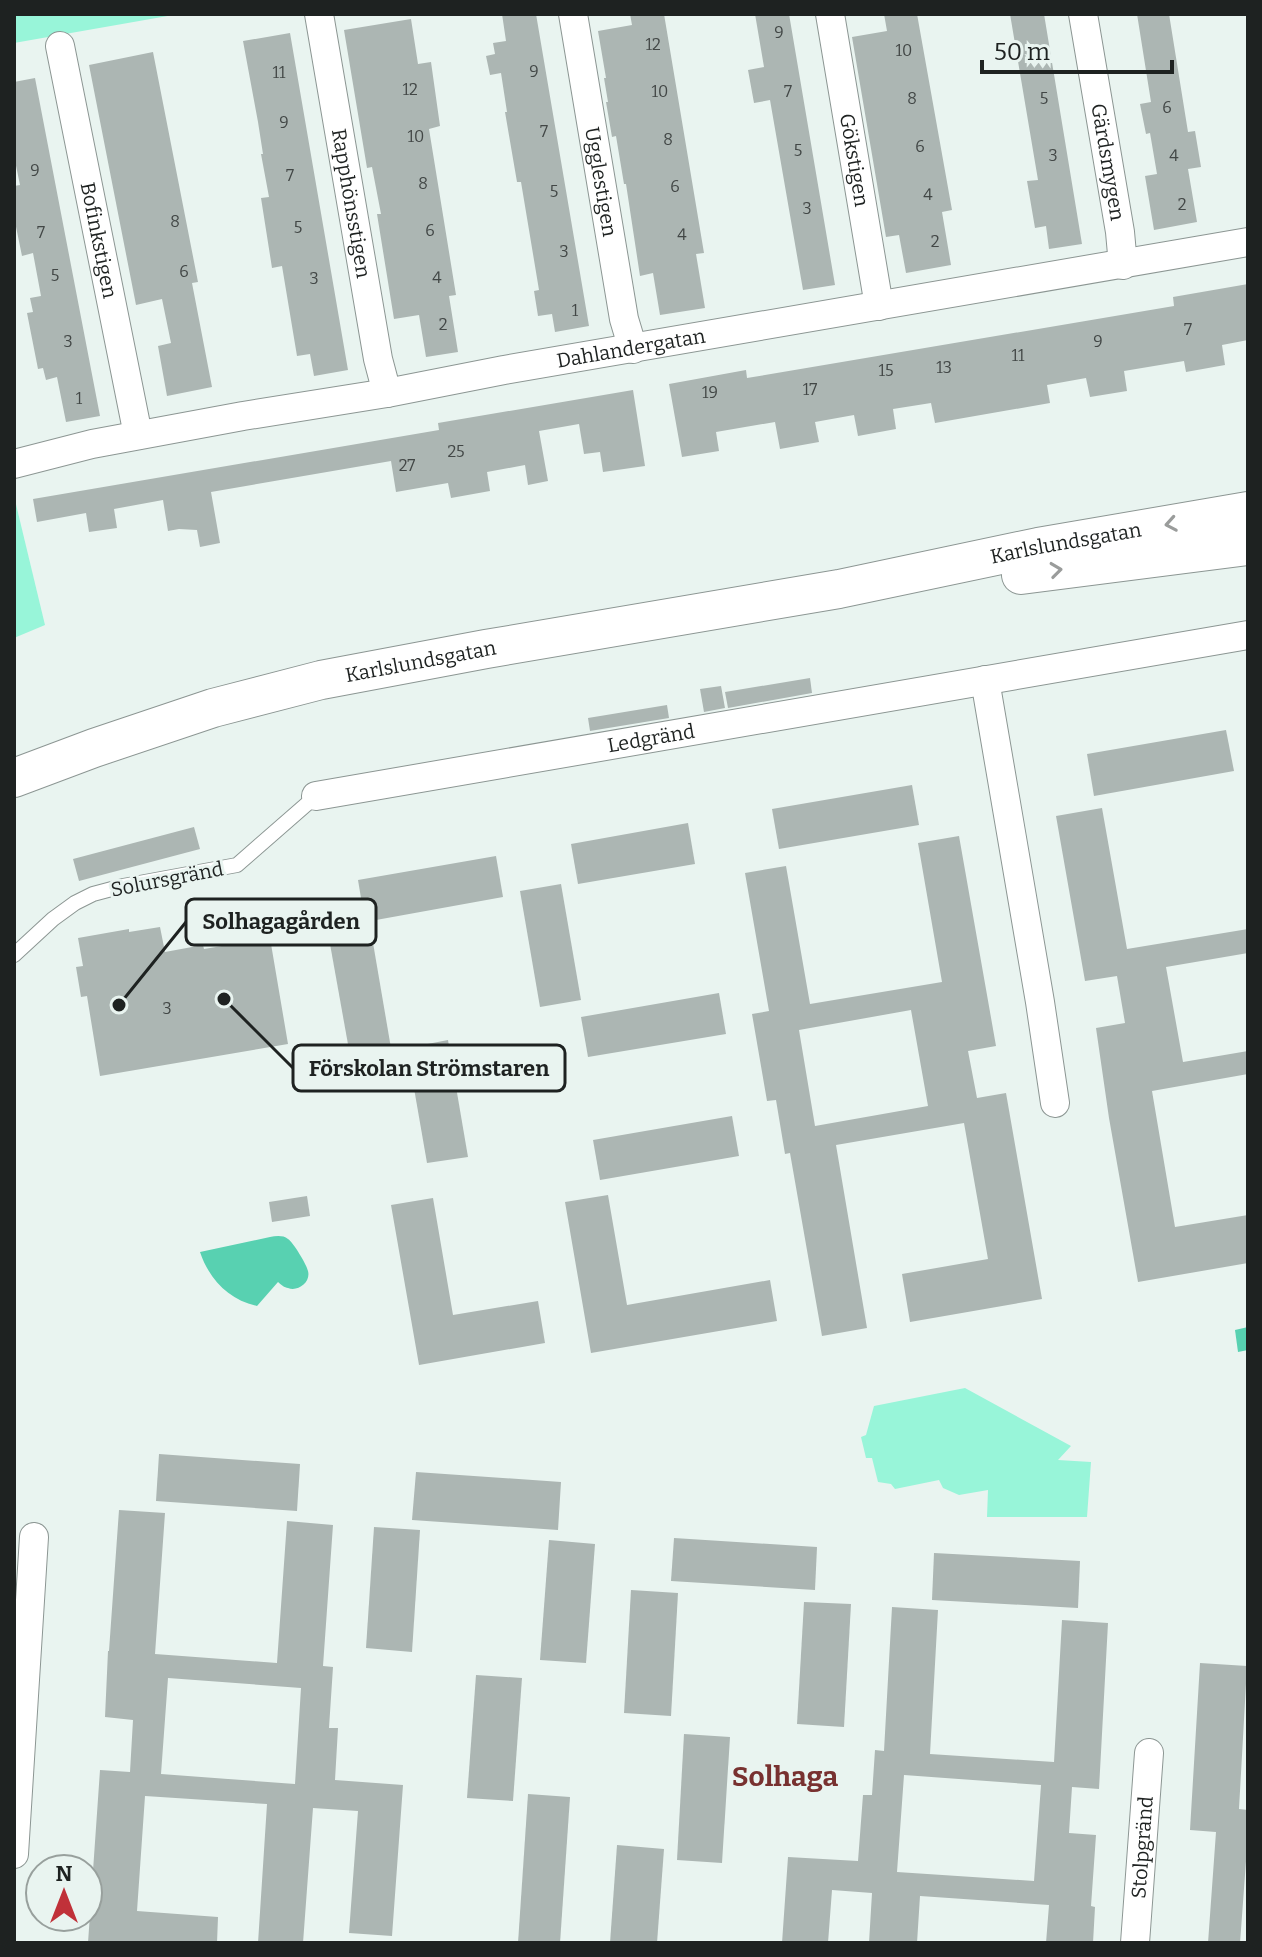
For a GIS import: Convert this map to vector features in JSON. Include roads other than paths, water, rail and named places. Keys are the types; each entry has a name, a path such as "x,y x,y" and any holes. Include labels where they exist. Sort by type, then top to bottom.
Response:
{"main road":[{"name":"Karlslundsgatan","path":"14,778 213,708 321,680 839,589 1038,547 1248,511"},
{"name":"Karlslundsgatan","path":"839,589 1019,575 1248,546"}],"street":[{"name":"Rapphönsstigen","path":"319,14 378,359 387,393"},
{"name":"Ugglestigen","path":"573,14 624,319 633,349"},
{"name":"Gökstigen","path":"830,14 879,306"},
{"name":"Gärdsmygen","path":"1083,14 1123,265"},
{"name":"Bofinkstigen","path":"60,46 138,435"},
{"name":"Dahlandergatan","path":"14,464 92,444 243,416 1248,242"},
{"name":"Ledgränd","path":"316,796 1248,635"},
{"path":"985,680 1055,1103"},
{"path":"14,1854 34,1537"},
{"name":"Stolpgränd","path":"1135,1943 1149,1753"}],"lane":[{"name":"Solursgränd","path":"14,955 53,919 93,894 237,865 316,796"}],"place":[{"name":"Förskolan Strömstaren","path":"224,999"},
{"name":"Solhagagården","path":"119,1005"}],"district":[{"name":"Solhaga","path":"785,1776"}]}
